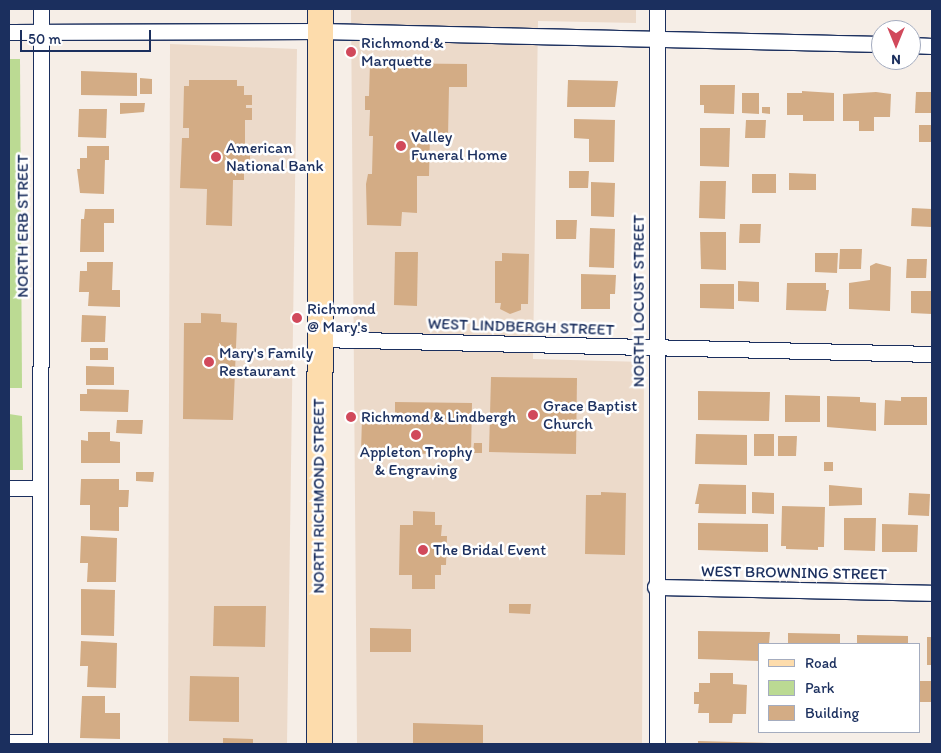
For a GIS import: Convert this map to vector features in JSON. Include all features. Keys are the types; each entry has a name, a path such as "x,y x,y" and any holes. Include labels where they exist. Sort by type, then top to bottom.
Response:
{"main road":[{"name":"NORTH RICHMOND STREET","path":"319,744 320,20"}],"street":[{"name":"NORTH ERB STREET","path":"40,743 41,9"},
{"name":"NORTH LOCUST STREET","path":"657,9 657,744"},
{"path":"9,32 320,20 657,39 871,44"},
{"name":"WEST LINDBERGH STREET","path":"319,339 932,354"},
{"path":"9,488 39,488"},
{"name":"WEST BROWNING STREET","path":"656,587 932,593"},
{"path":"9,742 40,743"}],"shaded area":[{"path":"351,9 636,9 636,23 538,21 533,359 644,362 642,744 357,744"},
{"path":"170,44 297,49 287,744 168,744"}],"green space":[{"path":"9,59 20,59 22,388 9,388"},
{"path":"9,414 22,416 23,470 9,470"}],"building":[{"name":"Valley Funeral Home","path":"370,63 467,64 467,87 449,87 448,137 430,136 429,176 417,176 417,213 402,212 401,226 367,225 366,184 368,174 372,174 373,136 369,136 370,110 365,110 365,96 369,96"},
{"path":"81,71 137,73 137,96 81,95"},
{"path":"140,78 152,79 152,94 140,94"},
{"name":"American National Bank","path":"189,80 237,80 237,86 244,86 244,95 252,95 252,105 246,105 246,108 252,108 252,120 245,120 245,148 250,148 250,166 244,166 244,180 233,180 232,226 206,225 207,189 180,188 182,138 189,138 189,128 183,128 184,86 189,86"},
{"path":"568,80 618,81 615,107 567,107"},
{"path":"700,85 735,85 734,114 704,113 704,105 700,105"},
{"path":"802,91 834,93 834,121 803,121 803,115 787,115 787,93 802,93"},
{"path":"876,92 891,94 890,117 874,117 874,131 859,131 859,121 843,121 843,94"},
{"path":"916,92 932,92 932,113 915,113"},
{"path":"742,93 759,93 759,114 742,113"},
{"path":"120,103 145,103 144,112 120,114"},
{"path":"762,107 770,107 770,114 762,113"},
{"path":"79,109 107,109 106,138 78,137"},
{"path":"574,119 615,120 614,162 589,162 589,139 574,138"},
{"path":"746,120 766,120 765,138 745,138"},
{"path":"919,125 932,125 932,142 919,142"},
{"path":"700,128 730,128 729,167 700,166"},
{"path":"87,146 109,146 109,160 105,160 104,194 80,193 77,169 80,169 80,158 87,158"},
{"path":"569,171 589,171 588,188 569,188"},
{"path":"789,173 816,174 816,190 789,190"},
{"path":"752,174 776,174 776,193 752,193"},
{"path":"700,181 726,181 725,219 699,218"},
{"path":"591,182 615,183 614,217 591,216"},
{"path":"912,208 932,209 932,227 911,226"},
{"path":"85,209 114,209 114,223 104,223 104,252 80,252 81,219 84,219"},
{"path":"556,220 577,220 576,239 556,239"},
{"path":"740,224 761,224 760,243 739,243"},
{"path":"590,228 615,229 614,268 589,267"},
{"path":"700,232 726,232 726,270 701,269"},
{"path":"840,249 862,249 861,269 839,269"},
{"path":"395,252 418,252 417,306 394,305"},
{"path":"502,253 529,254 528,304 521,304 521,310 510,314 500,309 501,303 495,303 495,261 502,261"},
{"path":"815,253 838,253 837,273 815,272"},
{"path":"907,259 927,259 926,278 906,278"},
{"path":"87,262 113,262 112,290 120,290 120,307 88,306 89,292 79,292 80,271 87,271"},
{"path":"876,263 891,267 890,311 849,309 849,283 870,280 870,266"},
{"path":"581,274 616,275 615,294 610,294 610,309 581,309"},
{"path":"738,281 759,282 759,302 738,301"},
{"path":"787,283 826,283 826,290 829,290 826,311 786,310"},
{"path":"700,284 734,284 734,309 700,308"},
{"path":"911,291 932,291 932,314 911,313"},
{"name":"Mary's Family Restaurant","path":"201,313 221,314 221,322 237,323 233,420 183,419 184,323 201,323"},
{"path":"82,315 106,316 105,342 81,342"},
{"path":"90,348 108,348 108,360 90,360"},
{"path":"86,366 114,367 114,385 86,385"},
{"name":"Grace Baptist Church","path":"491,377 577,378 576,454 489,452"},
{"path":"87,389 129,390 128,412 80,411 80,394 87,394"},
{"path":"698,391 770,392 769,421 698,420"},
{"path":"785,395 820,396 820,422 785,422"},
{"path":"827,396 860,397 860,402 876,403 876,431 827,427"},
{"path":"901,397 927,397 927,425 884,425 885,400 901,401"},
{"name":"Appleton Trophy & Engraving","path":"395,402 472,403 471,455 361,452 362,418 395,419"},
{"path":"117,420 143,420 142,434 116,433"},
{"path":"88,432 110,432 110,441 120,442 120,463 81,463 81,440 88,441"},
{"path":"696,434 747,435 747,465 695,464"},
{"path":"754,434 774,434 774,456 754,456"},
{"path":"778,436 797,436 796,456 778,456"},
{"path":"474,443 482,443 482,453 473,453"},
{"path":"824,462 833,462 833,471 824,471"},
{"path":"136,472 154,472 153,482 136,481"},
{"path":"81,479 119,479 119,490 129,490 128,507 119,507 119,531 90,530 90,505 80,505"},
{"path":"699,484 746,485 746,514 698,513 699,504 695,504"},
{"path":"829,485 862,488 862,505 829,506"},
{"path":"601,492 626,493 625,555 585,554 586,495 601,495"},
{"path":"752,492 774,493 774,514 752,513"},
{"path":"909,493 930,494 929,516 908,515"},
{"path":"782,506 825,507 824,547 818,547 818,550 786,549 786,546 781,546"},
{"name":"The Bridal Event","path":"413,511 435,512 435,525 442,525 441,536 447,536 446,565 441,565 441,575 435,575 435,589 412,589 412,575 399,575 400,525 413,525"},
{"path":"844,518 876,518 875,551 844,550"},
{"path":"698,523 768,524 768,552 698,550"},
{"path":"882,524 918,525 917,552 882,552"},
{"path":"81,536 117,538 116,582 87,582 88,563 80,563"},
{"path":"81,589 115,590 114,636 81,635"},
{"path":"509,604 531,604 530,614 509,613"},
{"path":"214,606 266,606 265,647 213,646"},
{"path":"370,628 411,629 411,652 370,652"},
{"path":"698,631 770,632 769,643 758,643 758,661 698,659"},
{"path":"788,633 840,634 840,643 788,643"},
{"path":"857,635 908,636 908,643 857,643"},
{"path":"927,637 932,637 932,665 927,665"},
{"path":"81,641 117,643 116,688 87,687 88,666 80,666"},
{"path":"710,673 733,673 733,684 747,685 746,714 733,714 732,723 709,723 709,713 698,713 699,704 694,704 694,692 699,692 699,683 710,683"},
{"path":"190,676 239,677 239,722 189,721"},
{"path":"921,681 932,681 932,702 921,702"},
{"path":"82,696 105,696 105,713 120,713 120,739 80,738"},
{"path":"413,723 483,725 483,744 413,744"},
{"path":"223,738 253,739 253,744 223,744"},
{"path":"698,741 772,743 772,744 698,744"}],"place":[{"name":"Richmond & Marquette","path":"351,52"},
{"name":"Valley Funeral Home","path":"401,146"},
{"name":"American National Bank","path":"216,157"},
{"name":"Richmond @ Mary's","path":"297,318"},
{"name":"Mary's Family Restaurant","path":"209,362"},
{"name":"Grace Baptist Church","path":"533,415"},
{"name":"Richmond & Lindbergh","path":"351,417"},
{"name":"Appleton Trophy & Engraving","path":"416,435"},
{"name":"The Bridal Event","path":"423,550"}]}
